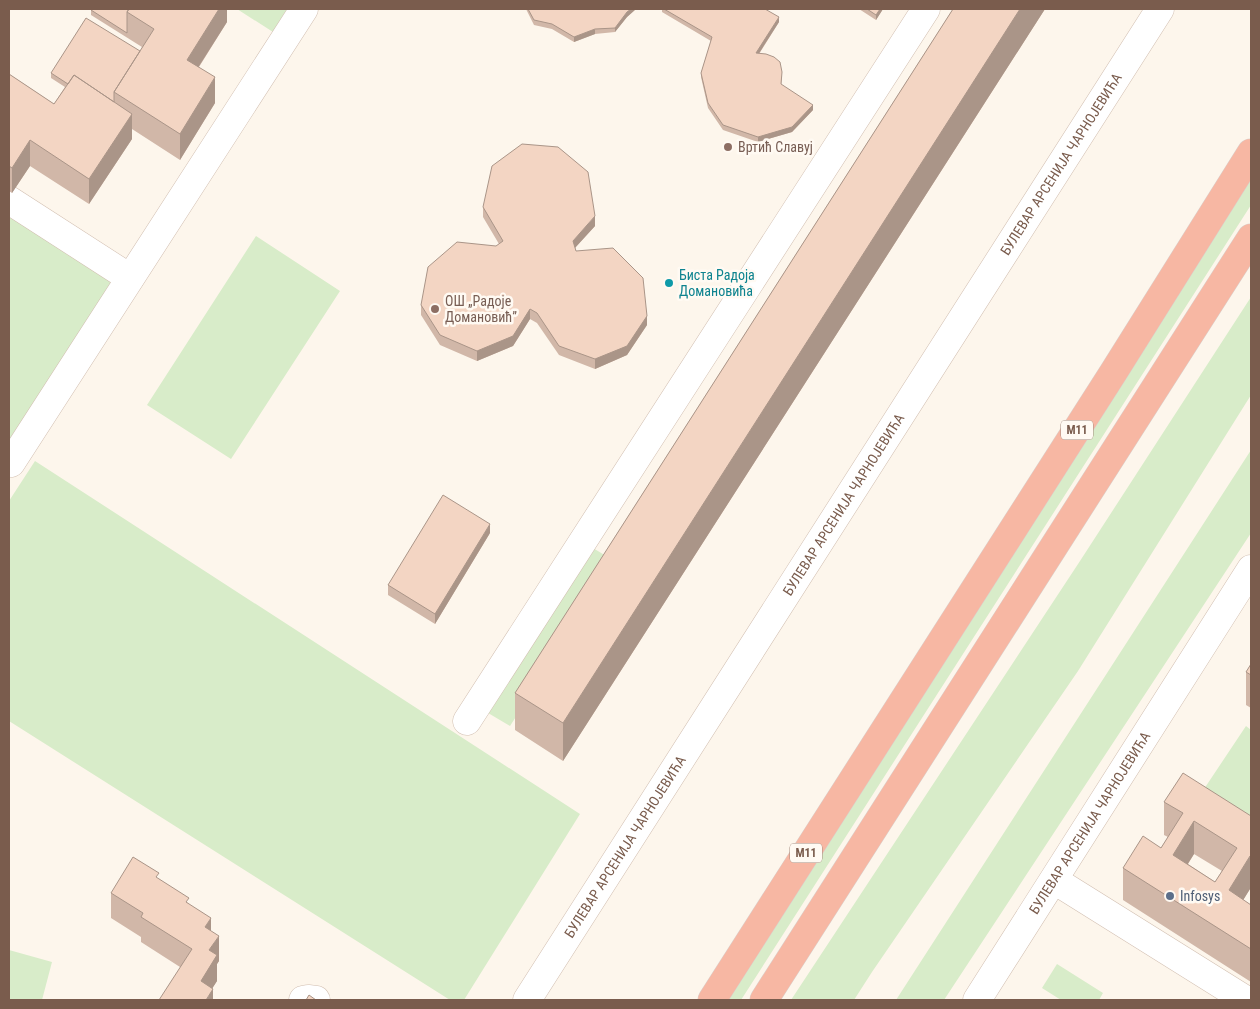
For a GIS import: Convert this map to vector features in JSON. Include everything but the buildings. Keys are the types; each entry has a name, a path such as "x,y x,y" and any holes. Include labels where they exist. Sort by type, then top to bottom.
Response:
{"highway":[{"name":"M11","path":"712,1000 1092,406 1251,153"},
{"path":"764,1000 1251,238"}],"street":[{"path":"10,463 304,9"},
{"path":"467,721 926,9"},
{"name":"БУЛЕВАР АРСЕНИЈА ЧАРНОЈЕВИЋА","path":"527,1000 1160,9"},
{"path":"9,200 130,278"},
{"name":"БУЛЕВАР АРСЕНИЈА ЧАРНОЈЕВИЋА","path":"977,1000 1251,569"},
{"path":"1054,880 1246,1000"},
{"path":"303,1000 316,1000"}],"green space":[{"path":"237,9 287,9 273,32"},
{"path":"1251,177 1251,205 741,1000 722,1000"},
{"path":"9,211 116,278 9,445"},
{"path":"256,236 340,291 231,459 147,405"},
{"path":"1251,297 1251,395 1078,671 854,1000 791,1000 1080,561"},
{"path":"1251,450 1251,533 944,1000 896,1000"},
{"path":"35,461 580,814 464,1000 450,1000 9,721 9,501"},
{"path":"588,545 616,562 510,726 483,710"},
{"path":"1246,726 1251,730 1251,830 1198,798"},
{"path":"9,950 52,962 42,1000 9,1000"},
{"path":"1057,964 1103,993 1099,1000 1061,1000 1042,988"}],"place":[{"name":"Вртић Славуј","path":"728,147"},
{"name":"Биста Радоја Домановића","path":"669,283"},
{"name":"ОШ „Радоје Домановић”","path":"435,309"},
{"name":"Infosys","path":"1170,896"}]}
